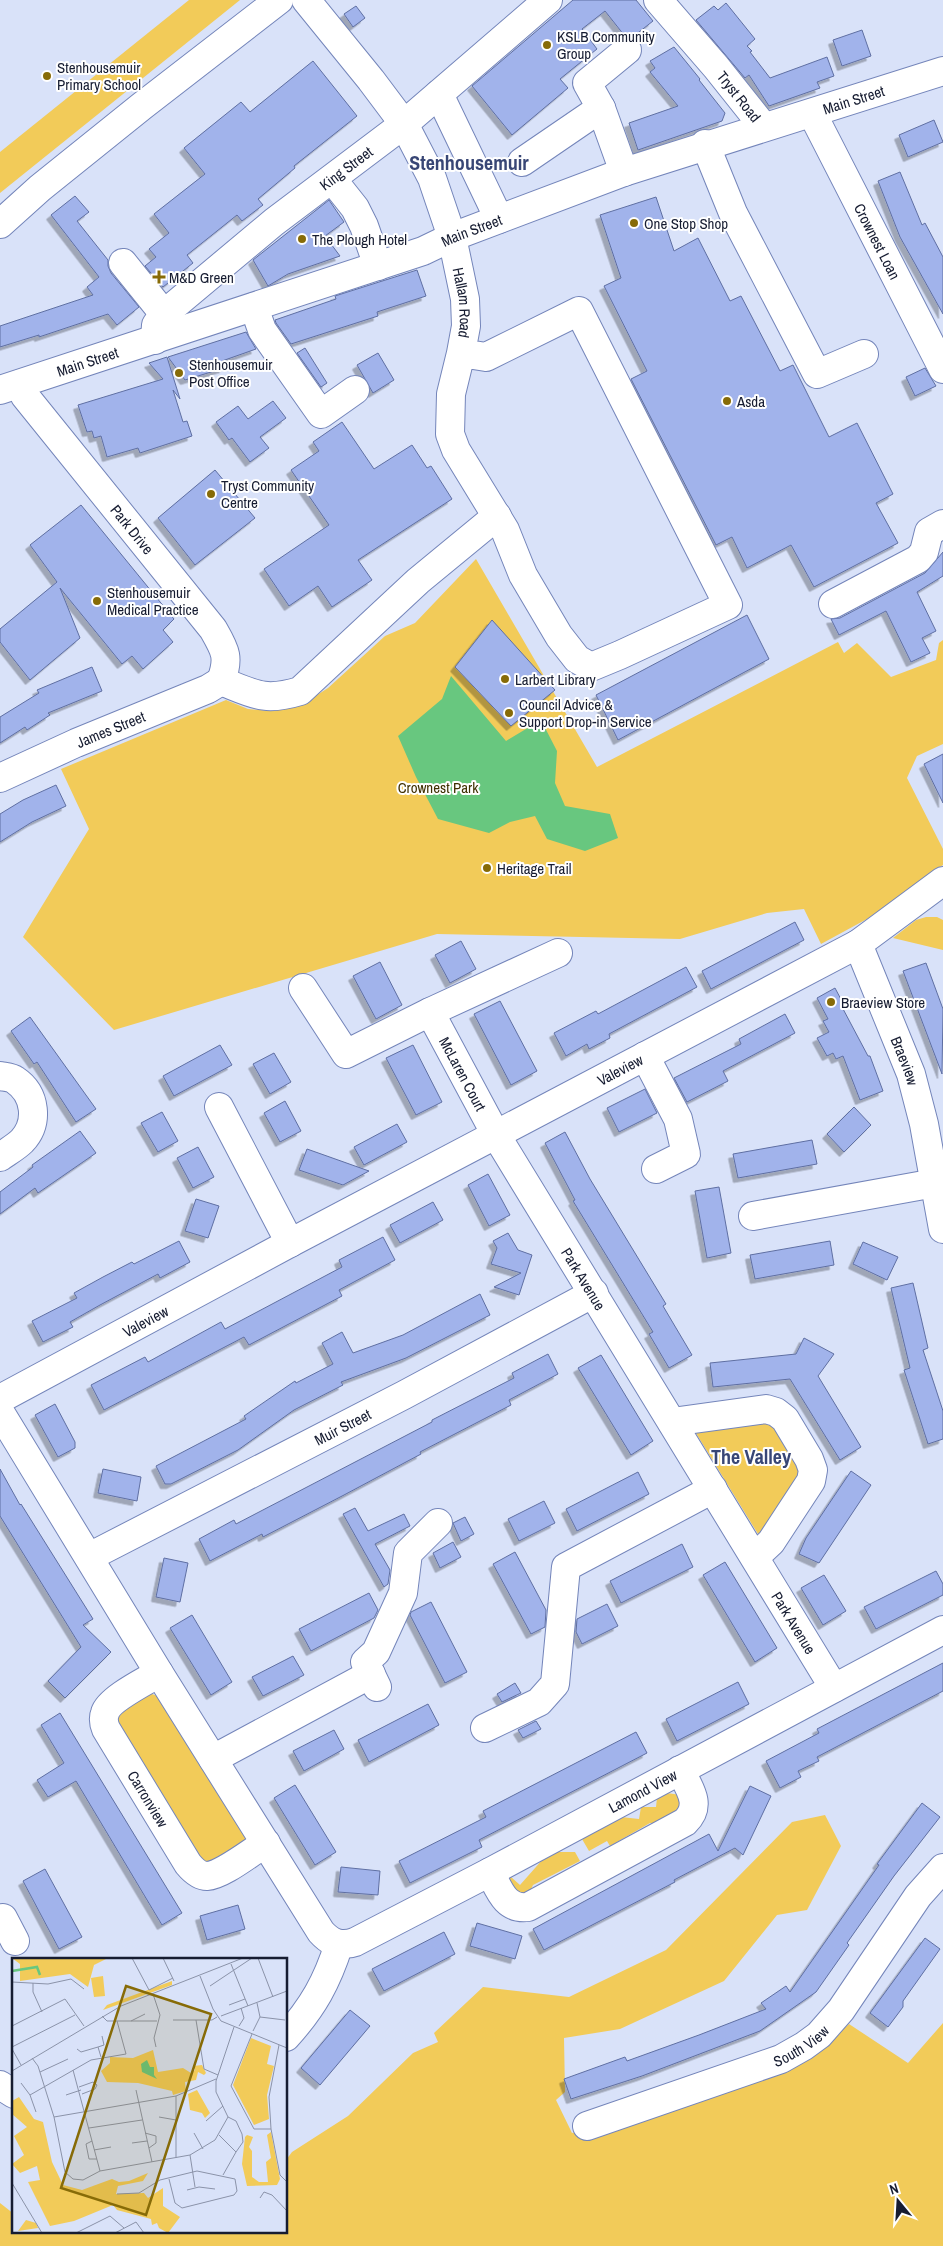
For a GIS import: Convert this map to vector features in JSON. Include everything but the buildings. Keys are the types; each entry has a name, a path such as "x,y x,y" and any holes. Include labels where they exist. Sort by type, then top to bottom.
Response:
{"street":[{"path":"0,224 40,188 279,0"},
{"name":"Hallam Road","path":"306,0 404,124 432,178 452,237 465,299 466,326 462,353 450,394 450,434 456,450 505,530 523,575 559,636 577,659 591,667 620,656 728,605 579,311 486,357 462,353"},
{"name":"King Street","path":"155,340 156,325 164,314 274,222 404,124 548,0"},
{"name":"Tryst Road","path":"658,0 716,67 763,126"},
{"path":"624,172 601,108 587,83 627,50"},
{"name":"Main Street","path":"10,387 378,266 624,172 706,144 812,113 943,71"},
{"path":"439,94 499,219"},
{"path":"522,162 601,108"},
{"name":"Crownest Loan","path":"812,113 943,370"},
{"path":"706,144 733,213 817,374 864,354"},
{"path":"332,179 355,208 364,226 378,266"},
{"path":"123,263 164,314"},
{"path":"254,307 262,330 321,414 355,390"},
{"name":"Park Drive","path":"10,387 31,403 213,628 224,647 226,666 220,681"},
{"path":"220,681 260,696 278,698 300,692 418,581 497,516"},
{"path":"833,604 918,559 924,552 929,532 943,524"},
{"name":"James Street","path":"0,778 76,742 208,689 220,681"},
{"name":"Valeview","path":"0,1399 290,1243 858,944 940,889"},
{"name":"Braeview","path":"858,944 911,1074 924,1124 943,1230"},
{"path":"303,988 346,1054 430,1012 558,953"},
{"name":"McLaren Court","path":"430,1012 496,1135"},
{"path":"645,1056 678,1119 686,1154 656,1169"},
{"path":"0,1076 14,1079 25,1089 32,1100 33,1112 32,1124 22,1140 0,1157"},
{"path":"218,1107 290,1243"},
{"name":"Park Avenue","path":"496,1135 834,1688"},
{"path":"753,1216 935,1184"},
{"name":"Muir Street","path":"89,1556 404,1395 594,1293"},
{"path":"672,1422 766,1409 776,1412 785,1419 809,1460 813,1470 811,1481 771,1542 755,1557"},
{"path":"0,1412 159,1673 321,1932 329,1941 339,1944 325,1984 315,2001 288,2034"},
{"path":"485,1728 539,1702 555,1684 566,1567 713,1489"},
{"path":"213,1759 374,1680 365,1662 376,1652 403,1593 408,1553 438,1523"},
{"name":"Lamond View","path":"339,1944 355,1942 490,1872 943,1630"},
{"name":"Carronview","path":"159,1673 113,1702 104,1713 104,1720 106,1729 188,1864 200,1875 217,1874 266,1843"},
{"path":"490,1872 506,1902 513,1907 528,1907 685,1822 691,1816 694,1800 680,1770"},
{"name":"South View","path":"599,2127 781,2059 819,2035 841,2010 918,1896 943,1868"},
{"path":"0,2085 12,2093"}],"green space":[{"path":"189,0 240,0 0,193 0,152"},
{"name":"Crownest Park","path":"476,559 597,767 838,642 844,653 857,643 891,677 936,660 939,643 943,640 943,744 917,756 907,778 943,849 943,865 867,919 821,944 804,909 767,913 680,939 437,934 114,1030 23,937 89,829 61,769 226,700 248,709 270,711 303,704 328,688 385,636 415,623"},
{"path":"926,917 937,917 943,920 943,950 893,938 916,920"},
{"path":"767,1416 804,1472 767,1530 758,1534 694,1430"},
{"path":"143,1694 152,1694 160,1697 247,1836 247,1841 216,1863 201,1864 113,1714"},
{"path":"667,1793 687,1796 689,1802 666,1825 650,1823 610,1846 607,1841 589,1851 582,1839 621,1817 639,1819 641,1807 656,1807 657,1798"},
{"path":"825,1815 841,1846 807,1910 777,1915 724,1981 620,2029 564,2038 565,2092 556,2100 572,2133 809,2059 849,2024 908,2063 943,2023 943,2246 0,2246 0,2203 12,2212 12,2234 288,2234 288,2157 292,2152 348,2116 413,2053 438,2042 434,2033 483,1987 569,1997 666,1950 792,1822"},
{"path":"556,1852 575,1852 580,1861 533,1885 526,1900 503,1881 511,1877 520,1885 543,1859"}],"shaded area":[{"path":"451,676 506,741 541,720 557,751 555,783 565,806 610,814 618,838 585,851 547,839 535,816 510,822 489,833 438,819 416,777 398,736 442,699"}],"place":[{"name":"KSLB Community Group","path":"547,45"},
{"name":"Stenhousemuir Primary School","path":"47,76"},
{"name":"One Stop Shop","path":"634,223"},
{"name":"The Plough Hotel","path":"302,239"},
{"name":"M&D Green","path":"159,277"},
{"name":"Stenhousemuir Post Office","path":"179,373"},
{"name":"Asda","path":"727,401"},
{"name":"Tryst Community Centre","path":"211,494"},
{"name":"Stenhousemuir Medical Practice","path":"97,601"},
{"name":"Larbert Library","path":"505,679"},
{"name":"Council Advice & Support Drop-in Service","path":"509,713"},
{"name":"Heritage Trail","path":"487,868"},
{"name":"Braeview Store","path":"831,1002"}],"district":[{"name":"Stenhousemuir","path":"469,162"},
{"name":"The Valley","path":"751,1456"}]}
